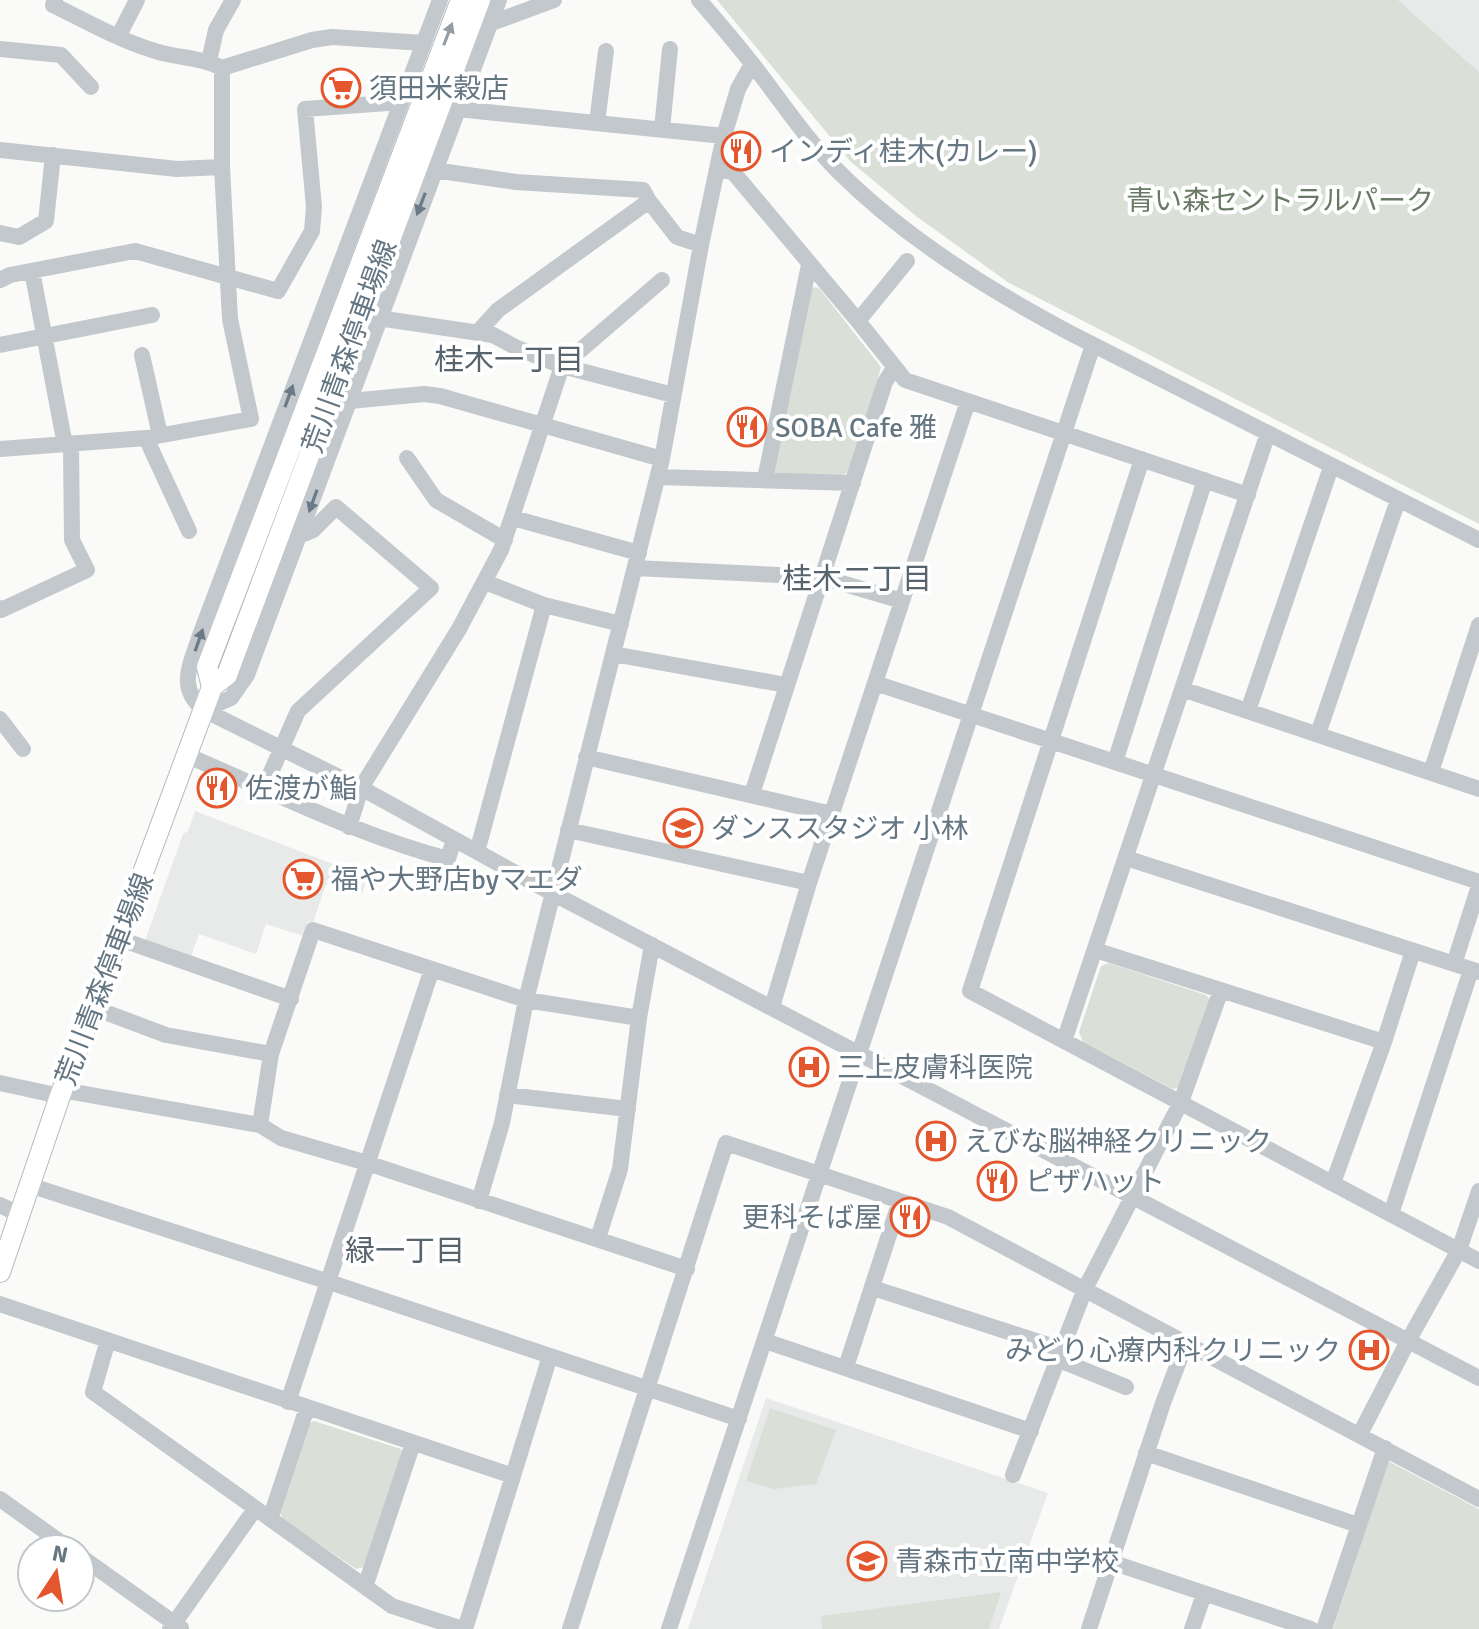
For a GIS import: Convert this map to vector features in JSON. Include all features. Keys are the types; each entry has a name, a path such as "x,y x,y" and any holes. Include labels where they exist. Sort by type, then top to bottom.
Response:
{"main road":[{"name":"荒川青森停車場線","path":"417,165 461,0"},
{"name":"荒川青森停車場線","path":"0,1272 9,1209 29,1185 188,756 212,687 207,667 417,165 480,0"}],"street":[{"path":"118,37 137,0"},
{"path":"440,0 200,635 188,673 187,689 194,701 204,710 282,746 552,893 1479,1378"},
{"path":"204,710 231,698 247,675 301,535 378,318 417,165 457,109 499,0"},
{"path":"489,24 554,0"},
{"path":"699,0 838,171 874,203 969,274 1015,304 1093,345 1479,540"},
{"path":"50,2 118,37 161,53 216,65 332,37 424,43"},
{"path":"0,449 153,436 251,419 230,319 216,65 216,30 233,3"},
{"path":"0,49 61,55 91,87"},
{"path":"662,129 670,49"},
{"path":"597,123 606,51"},
{"path":"479,1201 502,1123 526,1000 658,477 724,136 738,89 752,64"},
{"path":"0,280 10,275 135,251 278,291 312,231 314,207 305,109 401,102"},
{"path":"457,109 724,136"},
{"path":"0,150 177,169 222,167"},
{"path":"0,233 19,237 46,221 53,155"},
{"path":"417,165 516,182 643,190 677,237 701,245"},
{"path":"717,169 733,172 905,380 1248,495"},
{"path":"478,332 498,310 649,201"},
{"path":"858,321 907,261"},
{"path":"765,479 809,265"},
{"path":"0,608 87,570 72,540 68,444 32,271"},
{"path":"349,827 361,788 485,582 505,540 562,366 662,280"},
{"path":"0,345 152,315"},
{"path":"378,318 493,335 562,366 673,395"},
{"path":"669,1629 1093,345"},
{"path":"142,355 153,436 189,531"},
{"path":"752,794 885,382 894,368"},
{"path":"350,401 424,394 662,459"},
{"path":"772,1007 809,883 968,401"},
{"path":"1064,1041 1268,433"},
{"path":"407,458 436,500 505,540"},
{"path":"1142,459 970,991 1479,1261"},
{"path":"1248,711 1331,467"},
{"path":"658,477 853,483"},
{"path":"1115,762 1205,480"},
{"path":"1318,734 1398,500"},
{"path":"264,788 298,711 431,588 336,507 313,530 301,535"},
{"path":"513,518 637,561 821,577 902,601"},
{"path":"485,582 544,605 621,624"},
{"path":"477,852 544,605"},
{"path":"1431,772 1479,625"},
{"path":"613,654 786,685"},
{"path":"875,683 1479,884 1454,964"},
{"path":"1182,689 1479,789"},
{"path":"0,719 23,749"},
{"path":"188,756 349,827 405,847 448,859 454,839"},
{"path":"586,757 832,814"},
{"path":"568,830 809,883"},
{"path":"1126,858 1475,971 1391,1214"},
{"path":"260,1125 271,1054 313,930 526,1000 639,1018"},
{"path":"120,939 291,999"},
{"path":"598,1238 620,1169 639,1018 652,945"},
{"path":"1095,950 1384,1042"},
{"path":"1333,1183 1413,951"},
{"path":"288,1402 432,969"},
{"path":"1013,1475 1085,1289 1181,1102 1221,990"},
{"path":"94,1008 166,1035 271,1054"},
{"path":"0,1083 260,1125 281,1138 367,1163 687,1269"},
{"path":"507,1095 628,1109"},
{"path":"570,1629 726,1143 948,1217 1479,1499"},
{"path":"29,1185 739,1419"},
{"path":"1360,1434 1459,1250 1479,1191"},
{"path":"846,1367 900,1201"},
{"path":"873,1288 1059,1354 1126,1387"},
{"path":"0,1304 513,1476"},
{"path":"108,1340 93,1392 401,1610 464,1629 550,1356"},
{"path":"765,1341 1031,1431"},
{"path":"1089,1629 1146,1453 1186,1343"},
{"path":"270,1519 307,1408"},
{"path":"365,1587 413,1443"},
{"path":"1324,1629 1385,1448"},
{"path":"1146,1453 1358,1525"},
{"path":"0,1499 48,1533"},
{"path":"96,1568 175,1627 255,1509"},
{"path":"1111,1562 1204,1594 1277,1624 1311,1629"},
{"path":"1192,1629 1204,1594"}],"shaded area":[{"path":"1398,0 1479,0 1479,72"},
{"path":"195,811 367,877 362,894 326,884 313,923 308,922 303,936 266,924 256,954 199,934 190,959 147,944 146,938 183,834 188,831"},
{"name":"青森市立南中学校","path":"766,1398 1048,1493 999,1629 688,1629"}],"green space":[{"name":"青い森セントラルパーク","path":"717,0 1398,0 1479,72 1479,524 1009,283 916,216 851,162"},
{"path":"819,288 881,367 850,472 842,475 775,474 772,469 810,290"},
{"path":"1109,963 1206,995 1210,1000 1182,1086 1173,1089 1083,1042 1079,1032 1101,966"},
{"path":"770,1408 836,1430 816,1484 774,1489 746,1481"},
{"path":"314,1421 401,1449 403,1454 364,1567 356,1569 283,1519 280,1513 310,1423"},
{"path":"1388,1461 1479,1509 1479,1629 1333,1629"},
{"path":"1001,1592 989,1629 822,1629 821,1616"}],"place":[{"name":"須田米穀店","path":"341,88"},
{"name":"インディ桂木(カレー)","path":"741,151"},
{"name":"SOBA Cafe 雅","path":"747,427"},
{"name":"佐渡が鮨","path":"217,788"},
{"name":"ダンススタジオ 小林","path":"683,828"},
{"name":"福や大野店byマエダ","path":"303,879"},
{"name":"三上皮膚科医院","path":"809,1067"},
{"name":"えびな脳神経クリニック","path":"936,1141"},
{"name":"ピザハット","path":"997,1181"},
{"name":"更科そば屋","path":"910,1217"},
{"name":"みどり心療内科クリニック","path":"1369,1350"},
{"name":"青森市立南中学校","path":"867,1561"}],"district":[{"name":"桂木一丁目","path":"509,360"},
{"name":"桂木二丁目","path":"857,579"},
{"name":"緑一丁目","path":"405,1251"}]}
